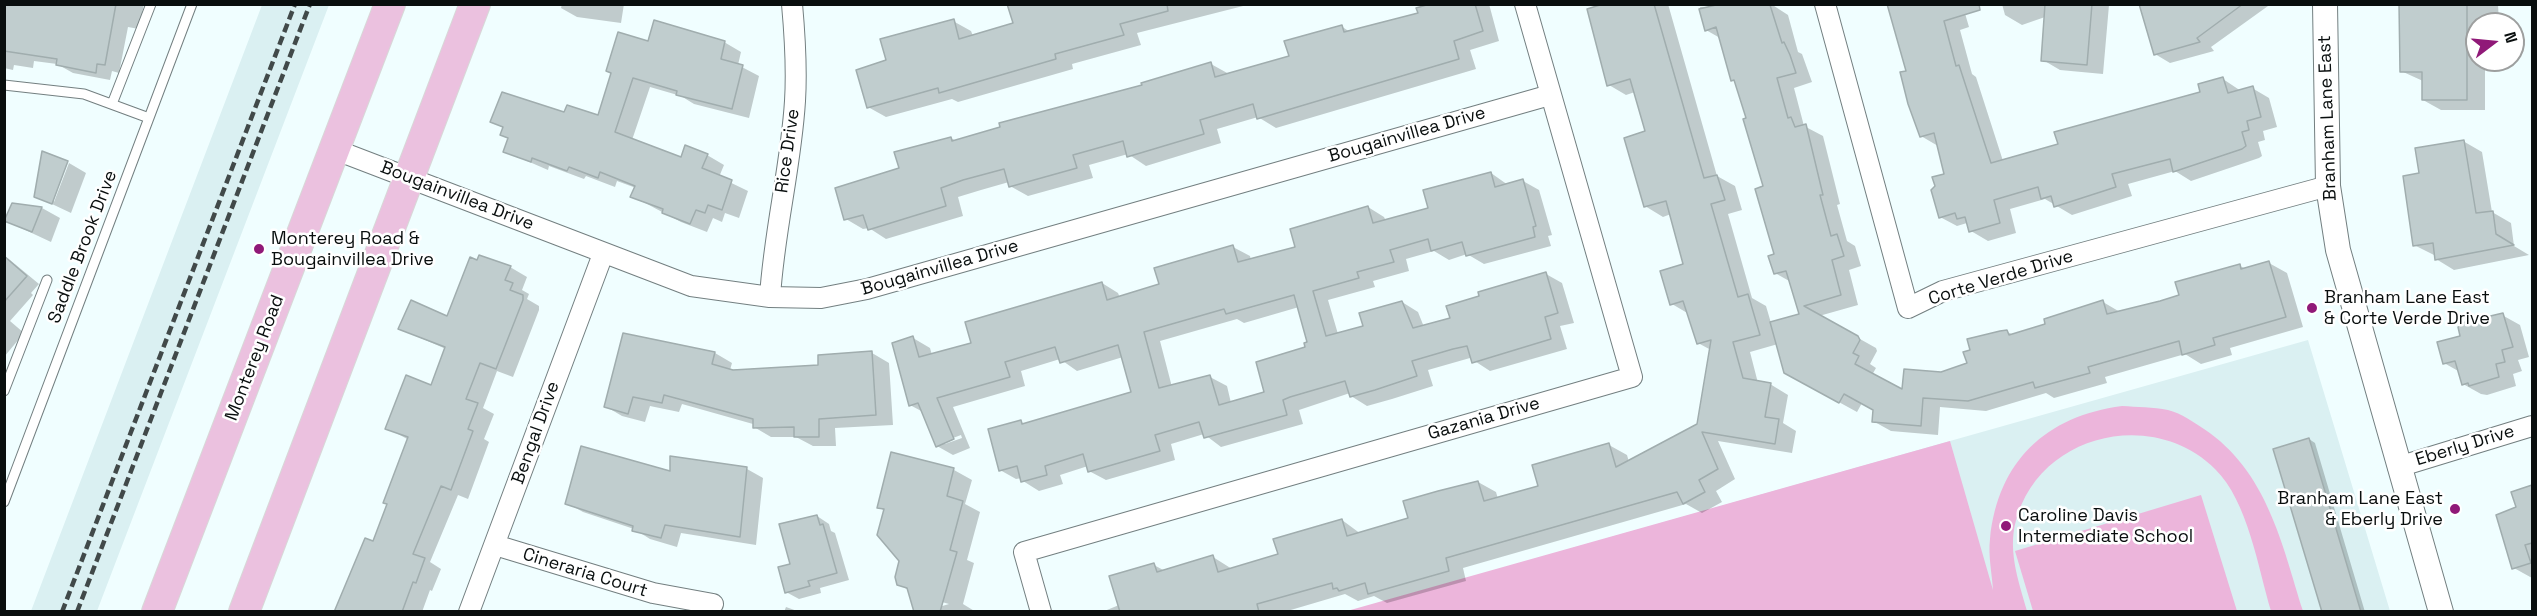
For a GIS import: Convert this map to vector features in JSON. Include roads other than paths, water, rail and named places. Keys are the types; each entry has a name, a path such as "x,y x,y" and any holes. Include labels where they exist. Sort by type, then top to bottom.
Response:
{"main road":[{"name":"Monterey Road","path":"157,612 336,150 390,4"},
{"path":"244,612 475,4"}],"street":[{"name":"Rice Drive","path":"770,297 772,261 795,103 796,51 792,4"},
{"name":"Gazania Drive","path":"1041,612 1024,552 1632,377 1525,4"},
{"name":"Corte Verde Drive","path":"1825,4 1908,308 1943,291 2328,186"},
{"name":"Branham Lane East","path":"2325,4 2328,186 2344,272 2398,467 2442,612"},
{"name":"Bougainvillea Drive","path":"336,150 691,286 770,297 821,298 867,289 1550,94"},
{"name":"Bengal Drive","path":"469,612 603,254"},
{"name":"Eberly Drive","path":"2398,467 2532,426"},
{"name":"Cineraria Court","path":"495,545 654,593 712,604"}],"lane":[{"path":"112,104 151,4"},
{"name":"Saddle Brook Drive","path":"4,502 192,4"},
{"path":"4,85 84,94 149,118"},
{"path":"4,391 47,280"}],"railway":[{"path":"62,612 295,4"},
{"path":"77,612 310,4"}],"place":[{"name":"Monterey Road & Bougainvillea Drive","path":"259,249"},
{"name":"Branham Lane East & Corte Verde Drive","path":"2312,308"},
{"name":"Branham Lane East & Eberly Drive","path":"2455,509"},
{"name":"Caroline Davis Intermediate School","path":"2006,526"}]}
